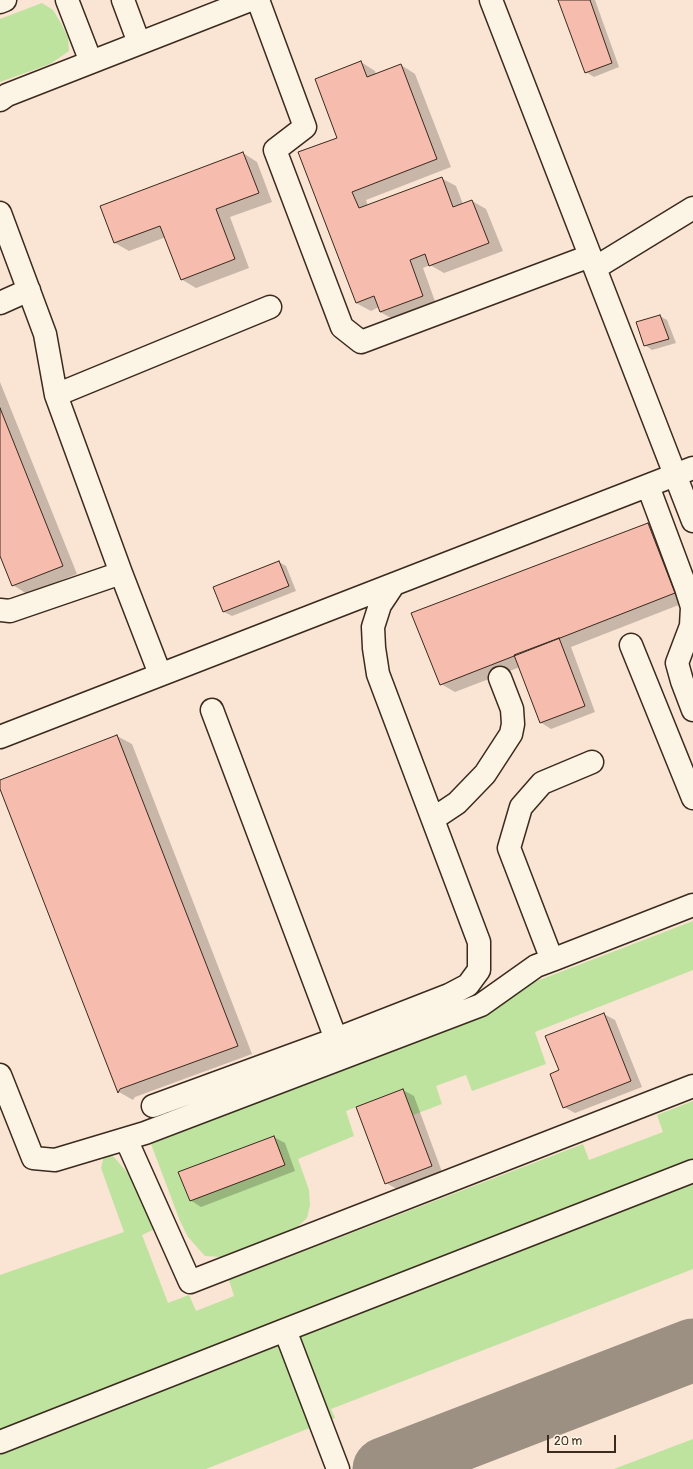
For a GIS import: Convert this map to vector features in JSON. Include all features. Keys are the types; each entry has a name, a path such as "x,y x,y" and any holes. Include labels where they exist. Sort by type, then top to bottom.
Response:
{"lane":[{"path":"0,2 5,0"},
{"path":"67,0 91,62"},
{"path":"123,0 140,43"},
{"path":"0,100 8,95 250,0"},
{"path":"258,0 305,127 275,150 342,327 361,342 592,262 693,208"},
{"path":"491,0 592,262 684,471 693,521"},
{"path":"0,213 45,334 56,395 121,573 160,674"},
{"path":"0,303 29,290"},
{"path":"56,395 270,308"},
{"path":"0,737 684,471"},
{"path":"648,486 692,607 691,626 677,663 693,710"},
{"path":"0,610 10,611 121,573"},
{"path":"153,1106 336,1039 449,995 468,985 479,970 479,942 378,674 374,648 373,627 380,605 394,584"},
{"path":"630,645 693,798"},
{"path":"433,819 457,803 485,774 511,734 513,724 512,709 500,678"},
{"path":"212,710 336,1039"},
{"path":"552,960 509,848 521,807 542,783 592,762"},
{"path":"0,1075 33,1158 55,1160 153,1130 481,1005 536,966 693,905"},
{"path":"126,1139 190,1282 693,1086"},
{"path":"0,1442 693,1171"},
{"path":"284,1330 338,1469"}],"shaded area":[{"path":"0,0 693,0 693,1469 0,1469"}],"green space":[{"path":"42,3 53,10 62,25 68,38 69,51 50,64 0,82 0,19"},
{"path":"693,921 693,970 535,1032 546,1064 472,1091 466,1075 436,1086 442,1104 413,1115 403,1089 346,1111 354,1136 298,1159 309,1190 310,1205 307,1218 297,1227 221,1257 205,1256 188,1237 180,1221 151,1144 485,1014 529,984"},
{"path":"693,1101 693,1269 331,1409 335,1418 206,1469 0,1469 0,1275 124,1232 101,1168 104,1156 110,1155 114,1157 136,1183 155,1229 142,1235 168,1303 189,1295 196,1311 234,1296 229,1280 583,1144 589,1160 663,1132 657,1115"},
{"path":"693,1439 693,1469 614,1469"}],"building":[{"path":"558,0 590,0 612,63 585,73"},
{"path":"361,61 367,77 401,64 437,159 352,192 359,208 442,177 453,207 472,200 489,243 429,266 425,254 410,260 423,296 380,312 374,296 356,303 298,152 337,138 315,79"},
{"path":"243,152 259,193 216,209 235,259 181,280 160,226 114,243 100,206"},
{"path":"660,315 669,339 644,346 636,322"},
{"path":"0,408 63,566 12,586 0,556"},
{"path":"648,523 675,593 440,685 411,613"},
{"path":"279,561 289,586 223,612 213,587"},
{"path":"559,638 585,706 540,723 514,655"},
{"path":"117,735 238,1046 120,1089 118,1093 0,789 0,780"},
{"path":"604,1013 631,1081 563,1108 550,1074 559,1070 545,1036"},
{"path":"403,1089 432,1166 385,1184 356,1107"},
{"path":"274,1136 285,1165 190,1201 178,1172"}],"taxiway":[{"path":"384,1469 693,1350"}]}
